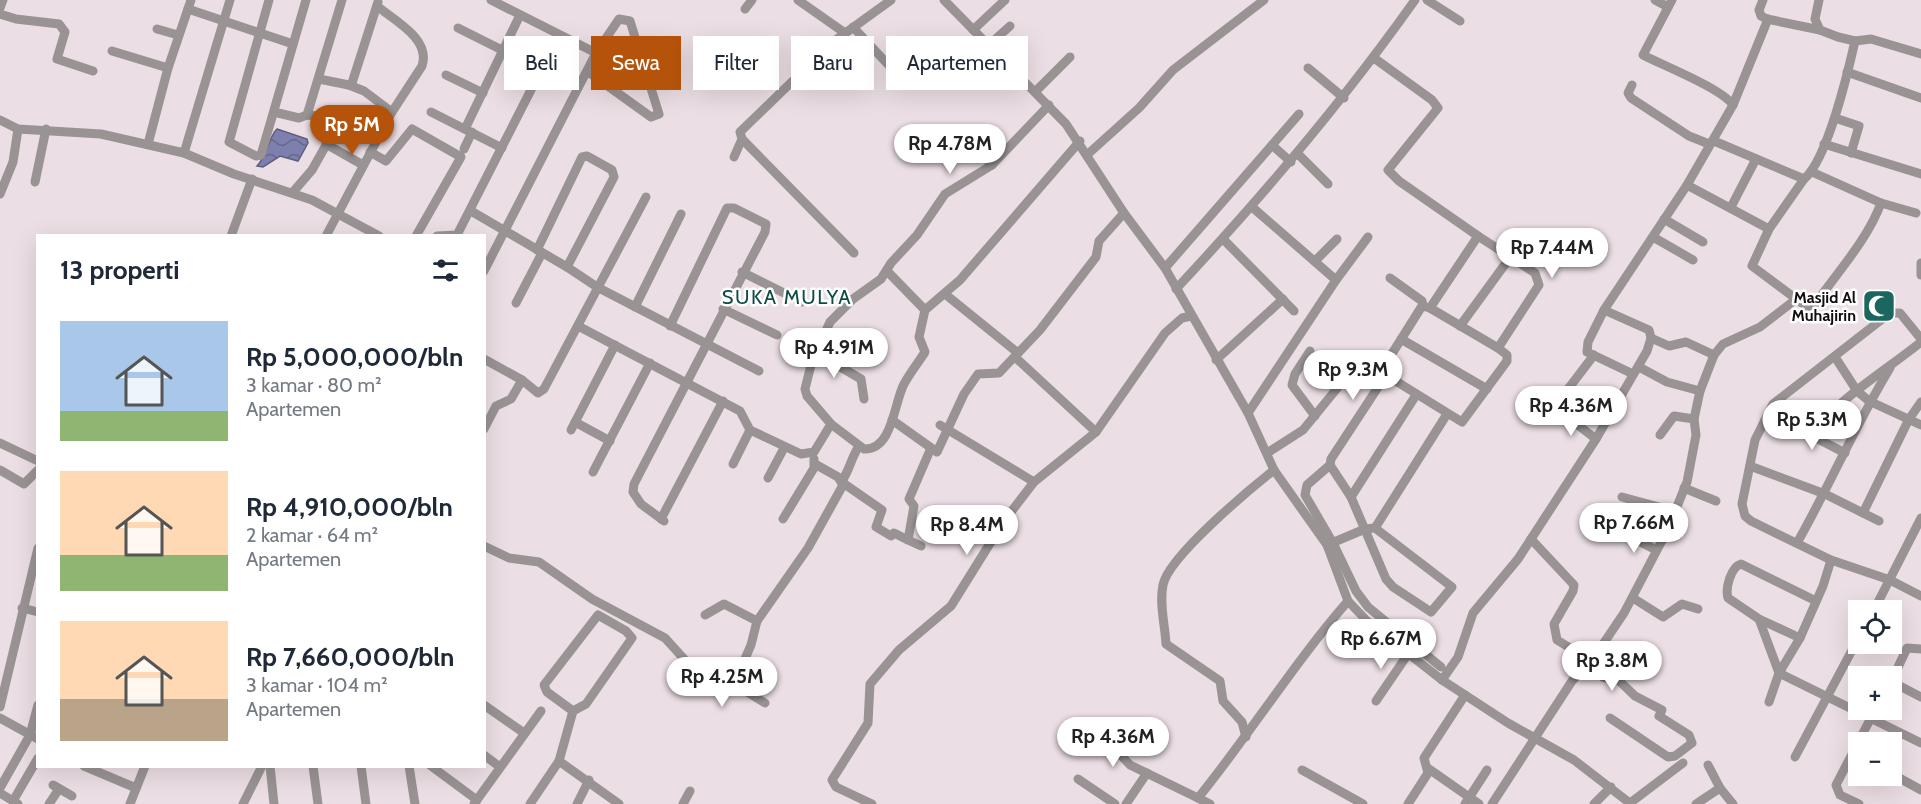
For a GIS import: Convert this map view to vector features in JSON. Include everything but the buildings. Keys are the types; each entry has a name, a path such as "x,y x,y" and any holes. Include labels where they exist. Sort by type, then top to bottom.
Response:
{"street":[{"path":"0,8 3,0"},
{"path":"184,153 230,0"},
{"path":"268,0 230,135 230,144 256,156 261,155 306,0"},
{"path":"307,115 320,79 342,0"},
{"path":"491,0 591,51"},
{"path":"746,9 752,0"},
{"path":"798,0 849,30 886,64"},
{"path":"854,253 742,139 740,132 849,30 891,0"},
{"path":"944,0 979,36"},
{"path":"973,30 1005,0"},
{"path":"1088,154 1139,108 1173,70 1264,0"},
{"path":"1176,289 1298,154 1344,98 1415,0"},
{"path":"1427,0 1460,21"},
{"path":"1655,0 1670,4 1643,55 1713,90 1729,99 1733,105"},
{"path":"1763,0 1759,10 1761,16 1768,20 1820,30 1855,41 1871,39 1921,54"},
{"path":"1819,0 1815,20 1820,30"},
{"path":"327,234 392,112 422,66 425,53 419,41 378,3 349,86"},
{"path":"148,144 168,68 189,5 224,22 293,44"},
{"path":"0,14 16,19 59,24 65,32 57,59 93,71"},
{"path":"464,149 483,93 520,15"},
{"path":"607,36 617,21 624,18 630,21 635,36"},
{"path":"1700,391 1667,382 1594,355 1587,352 1586,347 1604,310 1687,185 1733,105 1768,20"},
{"path":"999,36 1010,26"},
{"path":"458,28 502,50"},
{"path":"157,29 178,35"},
{"path":"458,234 559,35"},
{"path":"1855,41 1835,118 1824,144 1808,175 1769,229 1752,266 1795,300 1807,307 1815,304 1869,226 1881,203"},
{"path":"112,51 168,68"},
{"path":"1036,91 1070,57"},
{"path":"1374,58 1432,100 1438,108 1388,170 1399,181 1535,273 1539,285 1498,348"},
{"path":"486,267 591,63"},
{"path":"1308,68 1344,98"},
{"path":"587,71 591,74"},
{"path":"1847,72 1921,98"},
{"path":"446,75 483,93"},
{"path":"320,79 364,91 392,112"},
{"path":"1028,83 1080,141 1124,213 1165,268 1248,413 1274,470 1330,544 1348,601 1367,621 1442,680 1508,723 1574,760 1630,804 1683,763"},
{"path":"1632,85 1628,93 1631,98 1689,136 1916,213"},
{"path":"613,90 651,117 658,116 659,110 652,90"},
{"path":"1049,105 992,165 945,194 917,235 891,263 887,271 872,287 854,299 830,322 815,352 806,392 831,424 858,446 868,450 886,435 903,385 926,352 918,337 925,310 945,294 1080,141"},
{"path":"274,111 299,118 307,115 327,117"},
{"path":"431,112 502,147"},
{"path":"1165,268 1299,114"},
{"path":"1835,118 1860,126 1851,153"},
{"path":"0,120 7,126 18,129 102,134 184,153 293,192 339,213 375,234"},
{"path":"0,194 13,162 18,129"},
{"path":"35,182 46,129"},
{"path":"370,152 386,161 412,129 461,157 417,234"},
{"path":"293,192 312,170 333,131"},
{"path":"734,157 742,139"},
{"path":"952,153 971,139 992,165"},
{"path":"326,144 363,165"},
{"path":"1824,144 1921,174"},
{"path":"1272,145 1291,162"},
{"path":"1298,154 1328,184"},
{"path":"516,303 582,157 587,156 612,170 614,177 567,267"},
{"path":"1731,207 1756,159"},
{"path":"232,234 252,179"},
{"path":"1687,185 1769,229"},
{"path":"486,360 522,380 538,393 542,392 646,196"},
{"path":"670,326 729,207 767,226 633,488 640,504 662,520 723,401"},
{"path":"1252,207 1336,280"},
{"path":"471,211 567,267 597,288 759,371"},
{"path":"892,420 916,435 936,452 939,450 944,427 977,375 996,374 1017,355 1096,257 1099,240 1124,213"},
{"path":"635,307 681,214"},
{"path":"1664,219 1704,242"},
{"path":"1390,279 1422,301 1426,307 1507,355 1507,361 1464,422 1416,395 1382,370 1401,339 1426,307 1478,236"},
{"path":"1248,413 1336,280 1368,237"},
{"path":"1653,237 1693,260"},
{"path":"1223,239 1294,311"},
{"path":"1316,261 1337,239"},
{"path":"1460,326 1511,256"},
{"path":"1921,263 1919,270 1921,275"},
{"path":"887,271 925,310"},
{"path":"742,273 802,302"},
{"path":"945,294 1017,355 1096,432"},
{"path":"1216,360 1283,299"},
{"path":"1492,804 1633,598 1667,531 1684,488 1696,435 1694,419 1700,391 1714,355 1723,344 1760,327 1795,300"},
{"path":"723,309 777,335"},
{"path":"1442,680 1458,657 1473,613 1531,540 1596,438 1636,370 1651,338 1649,330 1604,310"},
{"path":"1812,435 1818,426 1857,391 1890,368 1921,341 1900,313 1892,312 1773,404 1755,440 1742,504 1744,516 1831,560 1890,580 1921,596"},
{"path":"872,804 836,787 832,780 868,723 870,684 899,650 951,606 1004,521 1034,482 1096,432 1165,333 1182,318 1191,316"},
{"path":"578,326 723,401 743,414 750,430 801,454 812,454"},
{"path":"1651,338 1669,345 1686,342 1714,355"},
{"path":"1401,339 1487,389"},
{"path":"610,441 573,426 615,345"},
{"path":"1310,351 1295,374 1292,385 1315,416"},
{"path":"815,352 861,380 864,399"},
{"path":"1594,355 1565,393 1557,409 1596,438"},
{"path":"1835,357 1857,391 1869,401 1921,424"},
{"path":"593,472 650,363"},
{"path":"1797,543 1825,494 1869,401 1890,368"},
{"path":"1386,375 1331,459 1330,465 1307,485 1305,495 1356,591 1368,607 1441,667"},
{"path":"486,425 496,406 511,399 522,380"},
{"path":"1267,453 1303,430 1343,381"},
{"path":"1351,497 1416,395"},
{"path":"1863,513 1909,420 1921,402"},
{"path":"1330,544 1370,529 1447,414"},
{"path":"1660,435 1674,416 1694,419"},
{"path":"831,424 812,454 815,464 882,510 876,527 890,536 894,533 921,546"},
{"path":"1791,425 1845,453"},
{"path":"944,427 1034,482"},
{"path":"733,464 750,430"},
{"path":"0,443 36,460"},
{"path":"486,547 509,558 539,562 592,599 664,638 705,682 723,694 734,684 751,645 757,621 808,548 850,468 851,459 858,446"},
{"path":"768,478 784,447"},
{"path":"908,540 914,506 909,499 931,448"},
{"path":"783,519 815,464"},
{"path":"1330,465 1370,529 1390,583 1430,612 1434,611 1452,584 1370,529"},
{"path":"1750,466 1825,494 1879,521"},
{"path":"0,470 24,484 36,472"},
{"path":"1246,737 1242,722 1223,701 1220,681 1166,644 1162,587 1173,566 1237,500 1274,470"},
{"path":"1684,488 1716,501"},
{"path":"1622,497 1674,511"},
{"path":"1879,600 1921,518"},
{"path":"1625,534 1656,550"},
{"path":"1531,540 1574,585 1573,591 1554,624 1557,640 1573,649 1603,677 1606,678 1612,674 1635,696 1659,706 1662,710 1659,716 1689,735 1692,743 1675,756 1668,758 1611,718"},
{"path":"0,707 36,556"},
{"path":"1769,702 1779,673 1800,638 1831,560"},
{"path":"1800,638 1759,619 1732,602 1727,594 1738,564 1816,601"},
{"path":"1633,598 1662,617 1682,604 1698,609"},
{"path":"1198,798 1246,737 1326,626 1348,601"},
{"path":"705,615 724,604 757,621"},
{"path":"22,608 36,612"},
{"path":"530,804 559,761 573,711 586,704 632,638 626,631 598,615 544,685 547,692 573,711"},
{"path":"1759,619 1779,673 1848,703"},
{"path":"1899,666 1907,648 1921,649"},
{"path":"1376,701 1408,654"},
{"path":"1795,758 1850,654"},
{"path":"734,684 765,704"},
{"path":"1902,687 1921,698"},
{"path":"1465,695 1424,758 1429,769 1467,800 1479,804"},
{"path":"486,706 524,734"},
{"path":"434,768 476,802 541,711"},
{"path":"0,718 34,737"},
{"path":"1884,720 1921,743"},
{"path":"0,788 34,737 36,721"},
{"path":"1094,735 1104,737 1130,765 1209,804"},
{"path":"486,756 500,767"},
{"path":"559,761 589,780 619,804"},
{"path":"0,793 16,803 36,762"},
{"path":"1708,765 1720,788 1733,804"},
{"path":"89,768 136,788"},
{"path":"130,804 144,768"},
{"path":"243,804 261,768"},
{"path":"270,768 274,804"},
{"path":"313,768 318,804"},
{"path":"361,768 366,804"},
{"path":"409,768 412,804"},
{"path":"1848,768 1836,788 1840,795 1859,804"},
{"path":"1408,804 1429,769"},
{"path":"1467,800 1487,770"},
{"path":"1302,771 1363,804"},
{"path":"1126,804 1147,773"},
{"path":"1078,779 1115,804"},
{"path":"577,804 589,780"},
{"path":"1902,780 1921,790"},
{"path":"49,804 56,787 72,796"},
{"path":"1594,804 1611,787"},
{"path":"1696,804 1720,788"},
{"path":"683,804 690,790"}],"water":[{"path":"277,129 307,139 308,143 298,161 280,156 263,167 257,166 264,156"}],"place":[{"name":"Masjid Al Muhajirin","path":"1879,306"}],"district":[{"name":"SUKA MULYA","path":"787,297"}]}
